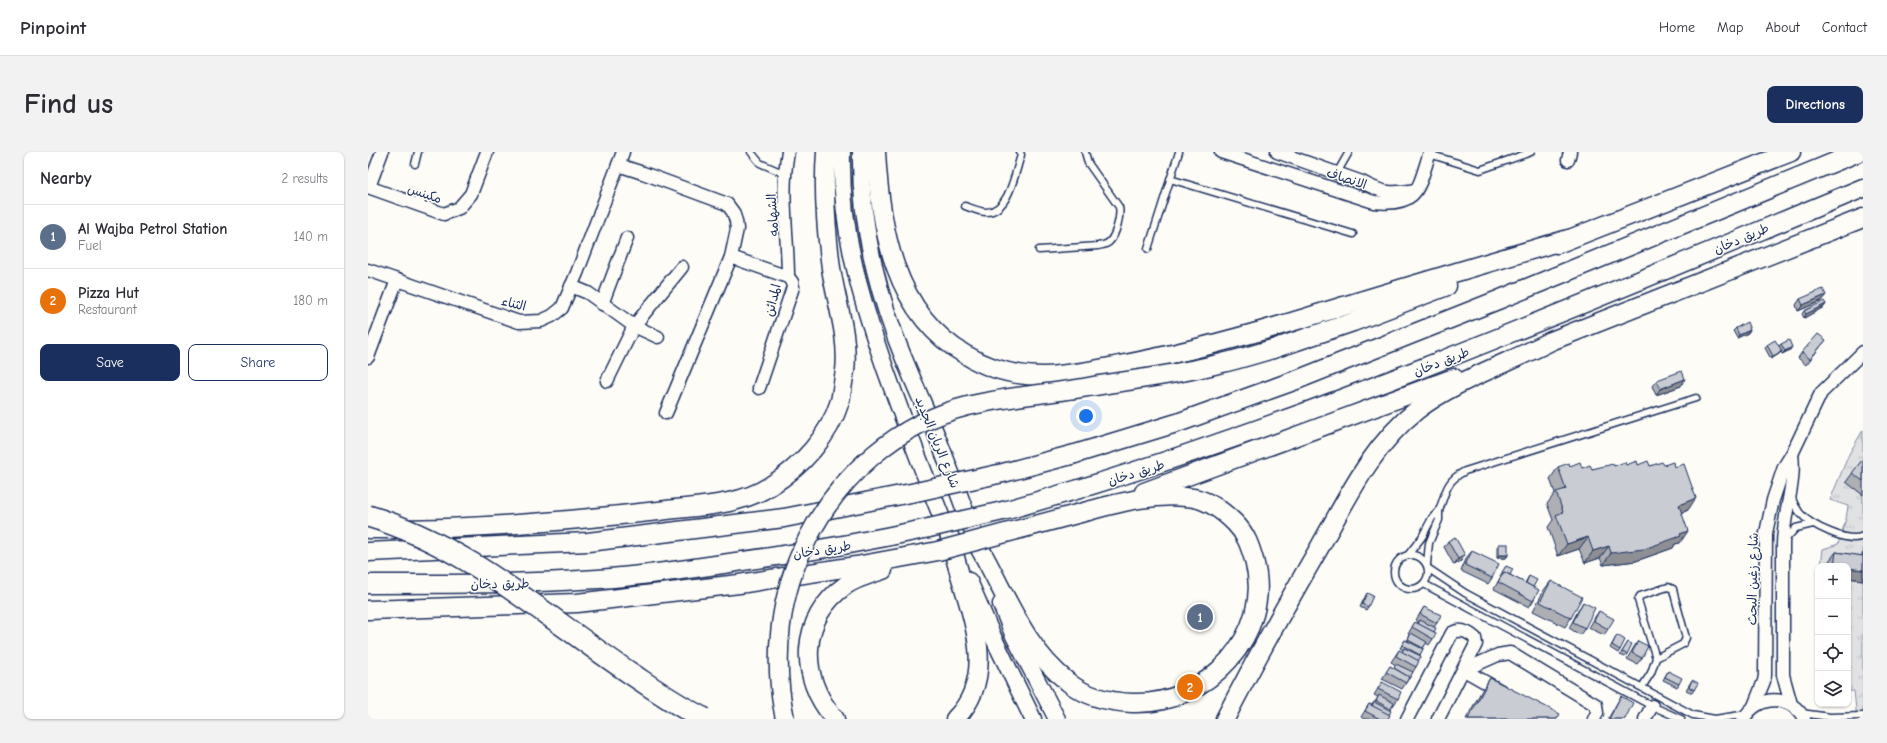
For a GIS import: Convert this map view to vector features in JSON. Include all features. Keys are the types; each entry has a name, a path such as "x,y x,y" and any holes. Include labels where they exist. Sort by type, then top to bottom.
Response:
{"highway":[{"path":"368,516 423,537 461,557 524,596 598,651 657,691 705,719"}],"main road":[{"path":"368,529 431,529 571,521 723,503 751,496 769,487 795,468 814,449 830,424 840,402 845,369 846,342 831,268 825,218 826,152"},
{"name":"شارع الريان الجديد","path":"842,152 842,194 847,235 854,272 867,318 911,442 940,547 993,637 1033,719"},
{"name":"شارع الريان الجديد","path":"861,152 863,203 871,257 881,295 894,334 938,440 1013,634 1057,719"},
{"path":"876,152 877,169 890,250 903,287 916,309 937,334 967,357 992,368 1015,373 1042,376 1072,374 1144,360 1209,345 1568,239"},
{"path":"785,719 780,694 780,639 788,587 798,557 816,521 834,495 879,449 921,424 966,406 1210,366 1273,349 1352,322 1791,152"},
{"path":"368,552 588,542 784,518 1003,473 1075,454 1180,422 1299,378 1498,300 1859,152"},
{"name":"طريق دخان","path":"368,584 510,583 599,578 691,569 870,541 1007,510 1180,458 1301,415 1349,395 1450,358 1863,188"},
{"path":"368,610 577,603 739,584 940,547 1088,511 1305,434 1551,341 1863,218"},
{"path":"1224,719 1363,470 1397,428 1417,410 1436,398 1551,341"},
{"path":"979,548 1024,632 1042,658 1069,683 1090,694 1119,702 1139,703 1155,701 1183,694 1206,681 1227,663 1242,643 1253,620 1257,607 1258,582 1250,544 1242,530 1231,519 1208,503 1196,499 1166,496 1108,505"},
{"path":"835,719 820,700 810,676 809,641 820,614 830,600 846,584 940,547"},
{"path":"940,547 974,623 979,652 978,672 973,692 967,704 955,719"}],"street":[{"path":"368,187 382,152"},
{"name":"مكينس","path":"368,187 444,214 459,208 471,194 486,152"},
{"name":"الثناء","path":"368,270 519,322 541,321 552,316 562,308 622,152"},
{"name":"الشهامه","path":"788,152 784,184 788,247 788,277"},
{"name":"الانصاف","path":"1221,152 1374,202 1398,202 1412,197 1417,190"},
{"name":"الانصاف","path":"1277,152 1362,182 1375,190 1393,194 1417,190"},
{"path":"1417,190 1430,153"},
{"path":"618,165 643,172 727,204 733,212 736,221 737,229 731,257 666,413"},
{"path":"602,304 627,238"},
{"name":"المدائن","path":"731,257 788,277 792,282 793,287 759,388"},
{"path":"607,381 634,326 682,267"},
{"path":"368,357 388,309 397,280"},
{"path":"571,286 588,293 634,326 658,337"},
{"name":"شارع زغين البحث","path":"1749,713 1764,681 1766,533 1773,500 1784,467 1792,454 1821,393 1863,352"},
{"name":"شارع زغين البحث","path":"1791,704 1783,675 1783,525 1794,470 1792,454"},
{"path":"1407,719 1452,634 1456,631 1469,633 1475,638 1476,644 1438,719"},
{"path":"1464,670 1498,655 1510,653 1596,705 1597,713 1594,719"},
{"path":"1464,670 1510,696"},
{"path":"1749,713 1766,700 1779,700 1791,704 1803,716"},
{"path":"1644,719 1652,706"}],"lane":[{"path":"415,164 418,152"},
{"path":"751,152 760,163 785,174"},
{"path":"965,206 985,212 997,210 1005,201 1021,155 1020,152"},
{"path":"1039,250 1098,246 1105,245 1111,241 1121,215 1119,207 1088,163 1085,152"},
{"path":"1148,249 1179,152"},
{"path":"1337,173 1349,152"},
{"path":"1430,153 1480,170 1531,152"},
{"path":"1170,179 1353,234"},
{"path":"1439,511 1432,518 1422,537 1408,555 1398,560 1395,564 1394,570 1396,580 1404,588 1414,590 1424,584 1427,580 1429,543 1439,520 1439,511 1449,485 1454,477 1465,471 1696,398"},
{"path":"1790,493 1800,513 1813,524 1848,537 1859,538 1863,536"},
{"path":"1783,545 1796,528 1813,524"},
{"path":"1408,555 1419,556 1428,566 1465,593 1700,717 1723,718 1749,713"},
{"path":"1424,584 1652,706 1681,719"},
{"path":"1642,687 1651,674 1656,658 1638,600 1640,596 1668,587 1673,590 1686,638 1683,644 1656,658"},
{"path":"1803,716 1859,717"}],"green space":[{"path":"1863,430 1863,719 1857,719 1854,691 1851,691 1851,563 1821,563 1823,549 1838,544 1846,519 1848,506 1830,500 1849,454"}],"building":[{"path":"1823,289 1826,295 1803,305 1800,299"},
{"path":"1824,301 1826,304 1806,314 1804,311"},
{"path":"1747,322 1750,330 1739,335 1736,328"},
{"path":"1818,334 1826,340 1810,359 1802,352"},
{"path":"1775,340 1782,351 1773,356 1767,345"},
{"path":"1789,340 1792,347 1785,351 1781,344"},
{"path":"1682,371 1685,379 1660,389 1657,380"},
{"path":"1863,459 1863,481 1852,473"},
{"path":"1637,461 1638,465 1648,461 1650,466 1662,462 1664,465 1673,462 1674,467 1684,464 1696,498 1679,505 1688,531 1680,534 1681,536 1644,549 1611,553 1609,546 1593,551 1588,537 1567,544 1556,515 1563,512 1556,492 1566,489 1558,467 1569,463 1570,466 1580,462 1582,468 1590,465 1592,469 1613,464 1614,466 1625,462 1626,465"},
{"path":"1455,537 1465,555 1458,559 1448,541"},
{"path":"1499,544 1508,544 1508,555 1499,555"},
{"path":"1472,551 1499,564 1492,578 1465,565"},
{"path":"1836,552 1863,556 1863,570 1851,568 1851,563 1834,563"},
{"path":"1506,566 1513,569 1510,575 1502,572"},
{"path":"1504,572 1539,590 1533,601 1498,582"},
{"path":"1529,576 1537,580 1533,587 1526,583"},
{"path":"1551,581 1582,597 1571,618 1540,602"},
{"path":"1367,593 1373,596 1368,607 1362,604"},
{"path":"1583,602 1595,608 1585,628 1573,622"},
{"path":"1424,607 1441,615 1437,623 1420,614"},
{"path":"1599,611 1614,619 1608,629 1594,621"},
{"path":"1420,620 1436,628 1434,632 1418,624"},
{"path":"1415,622 1436,633 1433,639 1412,627"},
{"path":"1411,633 1427,642 1423,648 1408,640"},
{"path":"1617,635 1625,640 1620,650 1612,645"},
{"path":"1405,640 1423,649 1420,655 1402,645"},
{"path":"1638,641 1648,646 1642,658 1632,653"},
{"path":"1628,642 1632,644 1627,654 1622,652"},
{"path":"1404,648 1421,656 1418,661 1402,652"},
{"path":"1399,650 1419,661 1416,667 1396,656"},
{"path":"1396,664 1413,672 1409,679 1409,677 1394,668"},
{"path":"1390,666 1409,677 1406,683 1386,672"},
{"path":"1668,671 1682,678 1679,684 1665,677"},
{"path":"1490,678 1560,714 1557,719 1468,719"},
{"path":"1692,680 1698,683 1694,690 1689,687"},
{"path":"1382,682 1401,692 1398,699 1378,689"},
{"path":"1379,695 1394,703 1391,709 1376,701"},
{"path":"1621,696 1633,703 1625,719 1609,719"},
{"path":"1374,702 1391,711 1389,715 1372,706"},
{"path":"1369,704 1390,715 1388,719 1380,719 1365,711"}],"place":[{"name":"Al Wajba Petrol Station","path":"1200,617"},
{"name":"Pizza Hut","path":"1190,687"}]}
